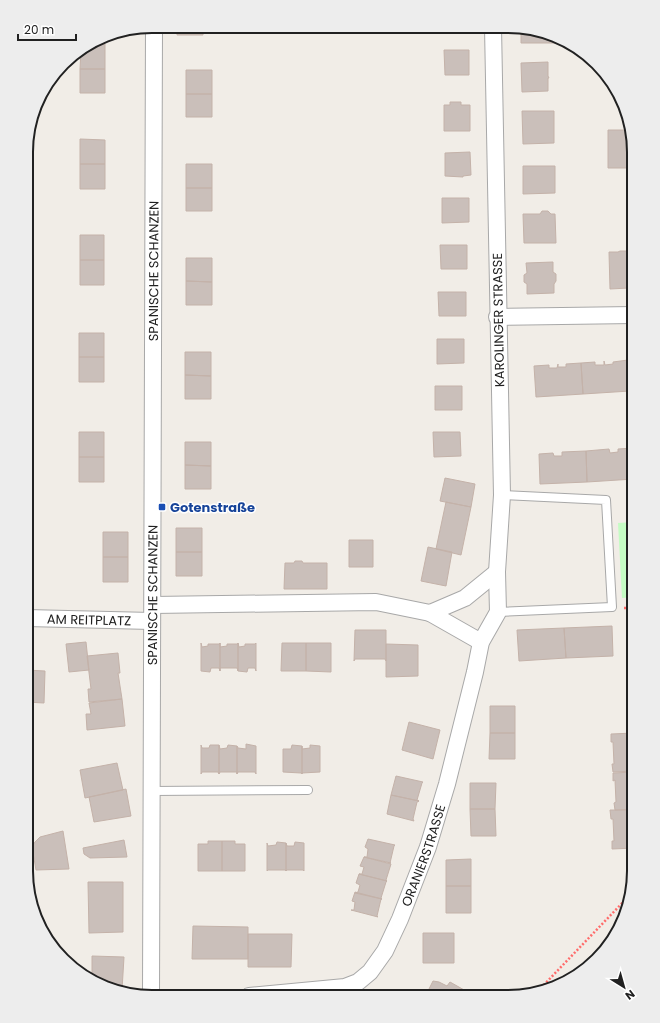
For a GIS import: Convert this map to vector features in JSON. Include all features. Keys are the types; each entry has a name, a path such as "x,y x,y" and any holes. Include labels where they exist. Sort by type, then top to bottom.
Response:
{"street":[{"name":"SPANISCHE SCHANZEN","path":"151,990 154,33"},
{"name":"KAROLINGER STRASSE","path":"493,33 497,317 502,495 497,572 498,612"},
{"path":"497,317 627,315"},
{"path":"430,613 465,598 497,572"},
{"path":"152,613 376,602 430,613 481,642"},
{"name":"ORANIERSTRASSE","path":"313,990 345,987 358,982 370,972 385,951 400,919 428,847 472,687 481,642 498,612"},
{"name":"AM REITPLATZ","path":"33,618 152,613"}],"lane":[{"path":"498,612 612,607 606,500 502,495"},
{"path":"151,791 308,790"}],"path":[{"path":"544,984 623,903"}],"green space":[{"path":"627,522 627,598 622,598 618,523"}],"building":[{"path":"177,33 203,33 203,35 177,35"},
{"path":"521,34 539,37 556,43 521,43"},
{"path":"105,44 105,69 80,69 81,57 92,49"},
{"path":"444,50 469,50 469,75 445,75"},
{"path":"548,62 548,91 522,92 521,63"},
{"path":"80,69 105,69 105,93 80,93"},
{"path":"186,70 212,70 212,94 186,94"},
{"path":"186,94 212,94 212,117 186,117"},
{"path":"450,102 461,102 461,105 470,105 470,131 444,131 444,105 450,105"},
{"path":"522,111 554,111 554,143 523,144"},
{"path":"608,130 625,130 627,168 608,168"},
{"path":"80,139 105,140 105,164 80,164"},
{"path":"470,152 471,175 463,177 445,176 445,153"},
{"path":"80,164 105,164 105,189 80,189"},
{"path":"186,164 212,164 212,188 186,188"},
{"path":"523,166 555,166 555,193 523,194"},
{"path":"186,188 212,188 212,211 186,211"},
{"path":"442,198 469,198 469,222 442,223"},
{"path":"542,211 548,211 551,214 555,214 556,243 524,243 523,214 540,214"},
{"path":"80,235 104,235 104,260 80,260"},
{"path":"440,245 467,245 467,269 441,269"},
{"path":"627,251 627,288 610,289 609,252"},
{"path":"186,258 212,258 212,282 186,281"},
{"path":"80,260 104,260 104,285 80,285"},
{"path":"553,262 553,272 556,274 554,293 527,294 527,284 524,282 524,275 527,273 526,263"},
{"path":"186,281 212,282 212,305 186,305"},
{"path":"438,292 466,292 466,316 439,316"},
{"path":"79,333 104,333 104,357 79,357"},
{"path":"437,339 464,339 464,363 437,364"},
{"path":"185,352 211,352 211,376 185,375"},
{"path":"79,357 104,357 104,382 79,382"},
{"path":"627,360 627,391 583,394 581,363 595,362 595,365 604,365 604,361 605,365 613,364 613,362"},
{"path":"581,363 583,394 536,397 534,366 549,365 549,368 557,368 558,364 558,367 566,367 566,364"},
{"path":"185,375 211,376 211,399 185,399"},
{"path":"435,386 462,386 462,410 435,410"},
{"path":"79,432 104,432 104,457 79,457"},
{"path":"433,432 460,432 461,456 434,457"},
{"path":"185,442 211,442 211,466 185,465"},
{"path":"627,448 627,479 587,482 586,451 609,449 610,453 618,452 618,449"},
{"path":"586,451 587,482 540,484 539,454 553,453 554,456 562,456 562,452"},
{"path":"79,457 104,457 104,482 79,482"},
{"path":"185,465 211,466 211,489 185,489"},
{"path":"445,478 475,484 471,507 440,501"},
{"path":"446,502 471,507 461,555 436,549"},
{"path":"176,528 202,528 202,552 176,552"},
{"path":"103,532 128,532 128,557 103,557"},
{"path":"349,540 373,540 373,567 349,567"},
{"path":"428,547 452,552 446,586 421,581"},
{"path":"176,552 202,552 202,576 176,576"},
{"path":"103,557 128,557 128,582 103,582"},
{"path":"295,561 302,561 303,563 327,563 327,589 284,589 285,563 294,563"},
{"path":"612,626 613,656 566,658 564,628"},
{"path":"564,628 566,658 519,661 517,630"},
{"path":"355,630 386,630 386,661 385,659 355,659 354,661"},
{"path":"86,642 89,670 69,672 66,644"},
{"path":"201,643 202,647 208,646 208,644 220,643 220,671 219,668 211,668 210,672 201,671"},
{"path":"238,643 238,671 237,668 220,668 220,647 227,646 227,644"},
{"path":"238,643 239,647 245,646 245,644 256,643 256,671 255,668 248,668 247,672 238,671"},
{"path":"282,643 306,643 306,671 281,671"},
{"path":"306,643 331,643 331,672 306,671"},
{"path":"386,644 418,645 418,676 386,677"},
{"path":"118,653 120,673 118,673 122,699 89,702 88,689 91,689 87,656"},
{"path":"33,670 45,671 44,703 33,702"},
{"path":"122,699 125,726 87,730 86,714 91,714 89,703"},
{"path":"490,706 515,706 515,733 490,733"},
{"path":"409,722 440,730 433,759 402,750"},
{"path":"490,733 515,733 515,759 489,759"},
{"path":"627,733 627,771 613,772 613,742 611,742 611,734"},
{"path":"246,744 256,746 256,774 255,772 238,772 237,774 237,746 238,748 246,749"},
{"path":"201,745 202,748 209,748 210,745 219,745 219,774 218,772 202,772 201,774"},
{"path":"219,745 220,749 227,748 228,745 237,746 237,772 220,772 219,774"},
{"path":"292,745 302,746 302,774 283,772 283,749 291,749"},
{"path":"310,745 320,746 320,772 302,773 302,749 310,748"},
{"path":"117,763 123,790 85,798 80,770"},
{"path":"627,772 627,809 615,810 615,780 613,781 613,773"},
{"path":"396,776 423,782 417,800 419,801 391,795"},
{"path":"470,783 496,783 495,809 470,809"},
{"path":"126,789 131,816 94,822 89,797"},
{"path":"391,795 419,801 417,802 413,819 414,821 387,814"},
{"path":"470,809 495,809 496,836 471,836"},
{"path":"610,810 627,810 627,848 612,849 612,841 614,841 613,819 611,819"},
{"path":"63,831 69,869 36,870 33,845 40,837"},
{"path":"368,839 395,845 390,863 364,857 367,857 368,849 365,847"},
{"path":"124,840 127,857 90,858 84,854 83,848"},
{"path":"208,841 222,841 222,871 198,871 198,844 208,844"},
{"path":"222,841 235,841 235,844 245,844 245,871 222,871"},
{"path":"277,842 286,843 286,871 267,871 267,843 268,846 276,845"},
{"path":"295,842 304,843 304,871 286,871 286,843 287,846 294,846"},
{"path":"364,857 391,864 386,880 387,881 359,874 362,874 364,867 360,866"},
{"path":"471,859 471,886 446,886 446,860"},
{"path":"359,874 387,881 381,898 382,899 355,893 358,892 360,885 356,883"},
{"path":"88,882 123,882 123,932 89,933"},
{"path":"446,886 471,886 471,913 446,913"},
{"path":"355,892 382,899 378,917 351,910 354,910 355,902 352,901"},
{"path":"193,926 248,927 248,959 192,959"},
{"path":"423,933 454,933 454,963 423,963"},
{"path":"248,934 292,934 291,967 248,967"},
{"path":"92,956 124,957 122,986 106,981 92,974"},
{"path":"433,981 447,986 450,982 464,990 428,990"}],"place":[{"name":"Gotenstraße","path":"162,507"}]}
